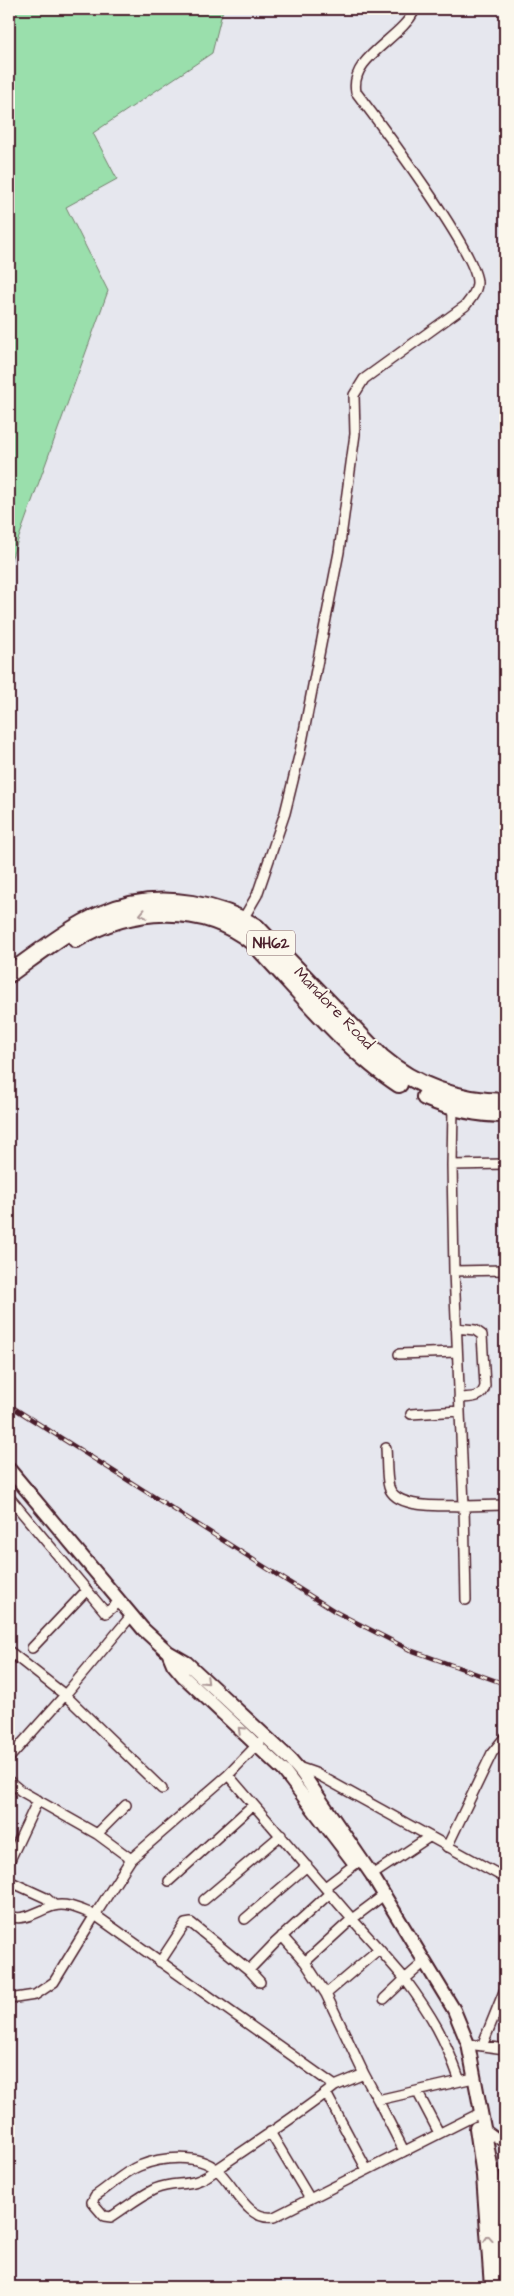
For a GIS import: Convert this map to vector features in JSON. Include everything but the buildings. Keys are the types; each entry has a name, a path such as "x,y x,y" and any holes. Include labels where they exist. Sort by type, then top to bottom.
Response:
{"highway":[{"name":"Mandore Road","path":"9,974 81,923 130,904 149,900 172,900 220,910 243,919 256,927 381,1057 402,1075 440,1091 479,1102 505,1102"},
{"name":"Mandore Road","path":"9,986 86,933 133,916 153,912 171,912 221,922 238,930 253,942 378,1070 405,1088 453,1107 484,1114 505,1114"}],"main road":[{"path":"9,1469 131,1616 168,1652 177,1670 261,1741 296,1766 302,1784"},
{"path":"261,1741 284,1770 302,1784 359,1862 421,1965 455,2028 465,2080 478,2114"},
{"path":"359,1862 372,1875 441,1987 468,2044 481,2130 493,2175 502,2281"},
{"path":"481,2130 491,2287"}],"street":[{"path":"243,919 257,895 285,812 310,705 339,552 355,434 354,395 364,379 465,306 473,296 477,284 472,262 406,160 356,92 354,83 364,63 404,27 415,9"},
{"path":"453,1107 454,1271 466,1600"},
{"path":"452,1165 505,1164"},
{"path":"454,1271 505,1270"},
{"path":"456,1328 475,1330 482,1335 485,1386 483,1394 480,1396 459,1398"},
{"path":"399,1354 457,1352"},
{"path":"411,1414 460,1411"},
{"path":"386,1448 389,1487 394,1496 409,1503 505,1506"},
{"path":"9,1498 106,1613 119,1602"},
{"path":"32,1648 87,1590"},
{"path":"11,1752 66,1695 131,1616"},
{"path":"9,1653 66,1695 131,1756 162,1789"},
{"path":"447,1847 492,1753 505,1737"},
{"path":"9,1999 35,1995 54,1982 131,1859 228,1775 261,1741"},
{"path":"284,1770 291,1766 296,1766 325,1779 429,1838 505,1878"},
{"path":"228,1775 405,1979 435,2020 465,2080 378,2100"},
{"path":"302,1784 325,1779"},
{"path":"9,1781 97,1834 131,1859"},
{"path":"9,1862 38,1800"},
{"path":"97,1834 126,1805"},
{"path":"169,1881 253,1805"},
{"path":"204,1900 281,1835"},
{"path":"372,1875 429,1838"},
{"path":"249,1970 328,1890 359,1862"},
{"path":"245,1919 307,1866"},
{"path":"11,1882 46,1898 54,1905"},
{"path":"305,1962 352,1919 380,1898"},
{"path":"9,1916 28,1917 54,1905 71,1906 95,1916 335,2086"},
{"path":"160,1962 179,1932 188,1922 198,1927 249,1970 260,1982"},
{"path":"282,1936 305,1962 326,1994 364,2074 404,2151"},
{"path":"326,1994 379,1949"},
{"path":"384,1998 421,1965"},
{"path":"482,2046 505,1988"},
{"path":"468,2044 505,2049"},
{"path":"364,2074 335,2086 270,2132 216,2169 196,2182 164,2186 153,2190 111,2217 104,2216 92,2202 95,2196 136,2167 147,2163 183,2158 216,2169 249,2208 267,2218 274,2217 478,2114"},
{"path":"417,2091 439,2133"},
{"path":"326,2093 367,2170"},
{"path":"481,2130 505,2144"},
{"path":"270,2132 310,2199"}],"green space":[{"path":"9,9 223,9 212,53 93,133 117,179 66,207 108,291 9,565"}],"railway":[{"path":"9,1405 336,1612 410,1650 505,1684"}]}
